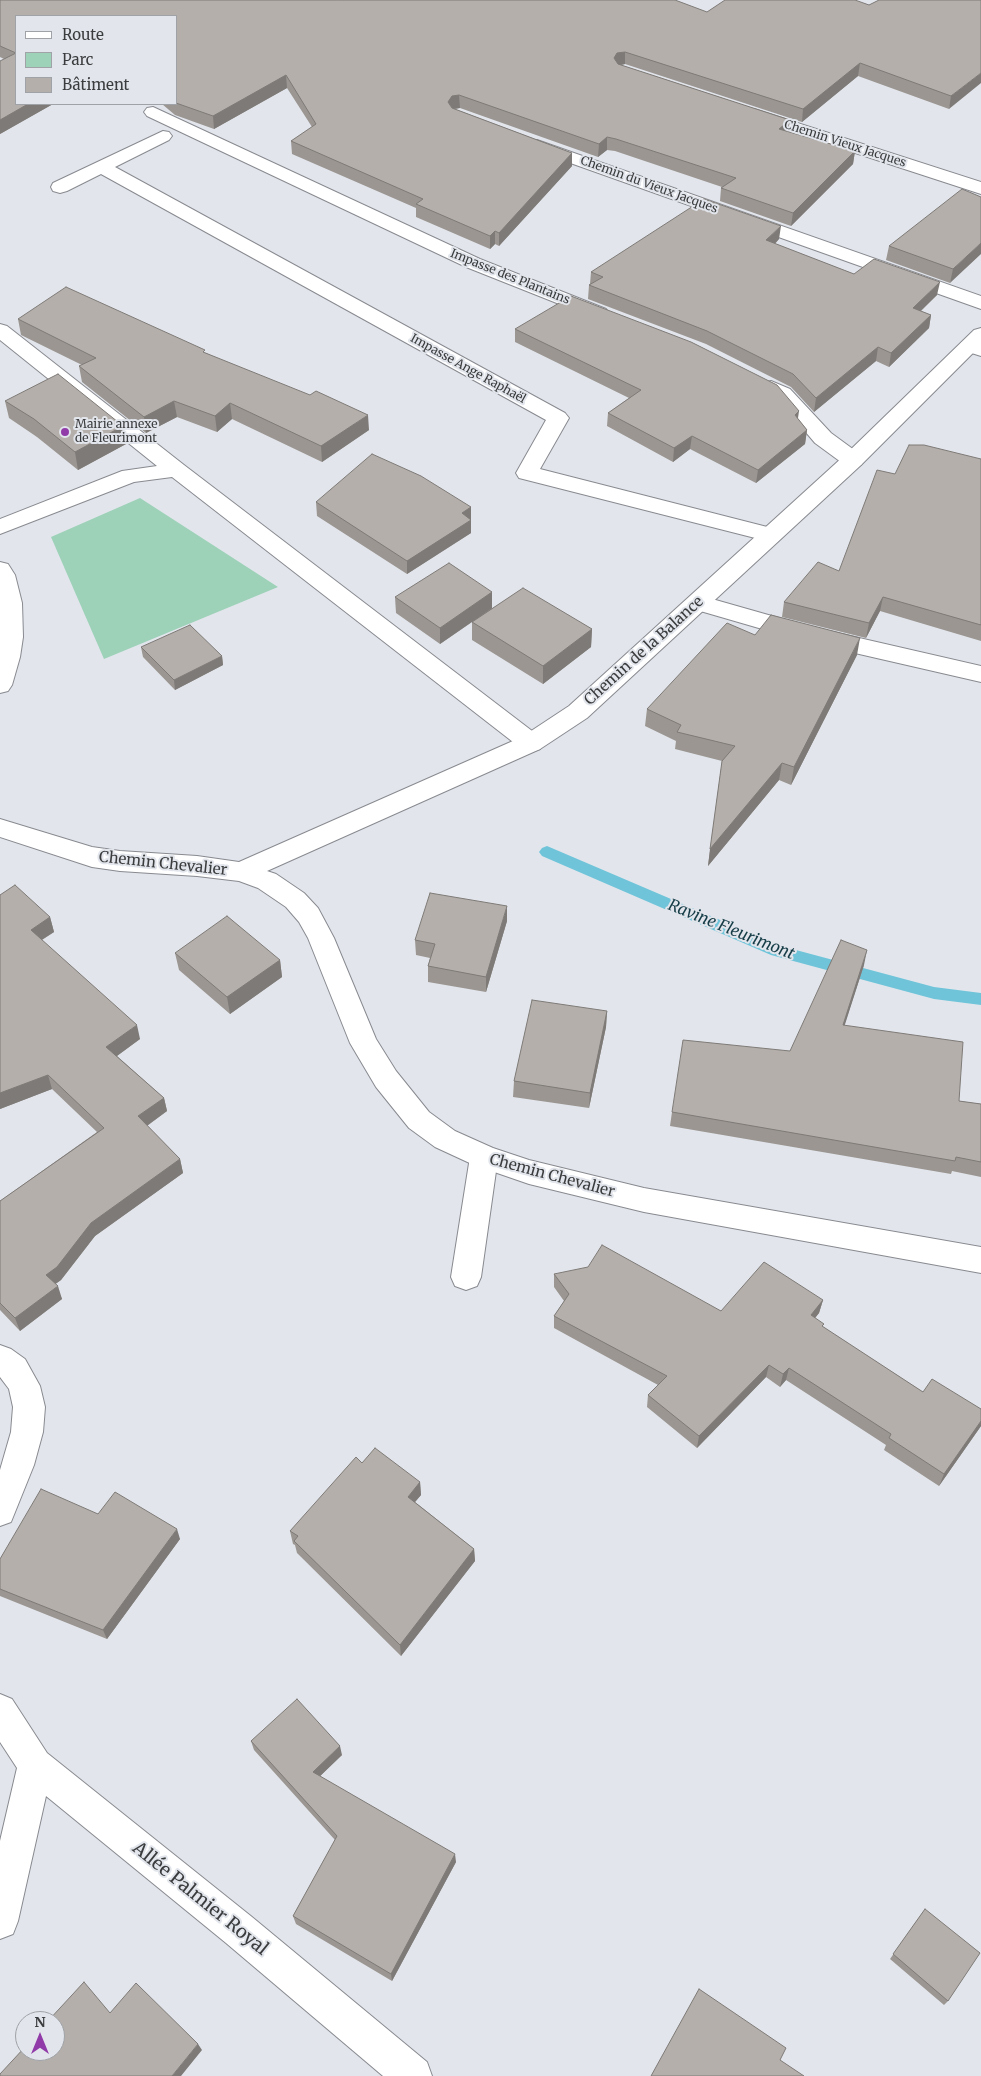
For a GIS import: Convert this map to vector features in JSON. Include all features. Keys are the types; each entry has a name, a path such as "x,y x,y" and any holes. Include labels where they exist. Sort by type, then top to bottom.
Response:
{"street":[{"name":"Chemin Vieux Jacques","path":"737,108 981,188"},
{"name":"Impasse des Plantains","path":"152,112 473,263 617,320"},
{"path":"60,187 163,136"},
{"name":"Chemin du Vieux Jacques","path":"518,137 981,303"},
{"name":"Impasse Ange Raphaël","path":"102,167 558,418 527,472 771,535"},
{"path":"0,330 176,470 531,743"},
{"name":"Chemin de la Balance","path":"241,872 531,743 578,712 853,460 977,343"},
{"path":"757,380 783,393 823,438 853,460"},
{"path":"0,527 130,476 176,470"},
{"path":"0,569 4,576 10,603 11,637 8,657 0,685"},
{"path":"698,603 806,634 981,674"},
{"name":"Chemin Chevalier","path":"0,828 92,857 120,861 197,866 241,872 267,881 294,900 309,915 321,938 364,1043 386,1079 419,1120 445,1139 484,1157 529,1172 644,1200 981,1260"},
{"path":"466,1277 484,1157"},
{"path":"0,1359 14,1369 24,1386 29,1407 27,1432 18,1465 0,1511"},
{"name":"Allée Palmier Royal","path":"0,1711 35,1765 239,1930 413,2076"},
{"path":"0,1921 35,1765"}],"green space":[{"path":"140,498 278,587 104,659 51,537"}],"building":[{"path":"0,0 675,0 707,12 725,0 855,0 869,5 879,0 981,0 981,73 951,96 860,63 803,109 625,52 617,53 614,58 618,64 790,120 779,129 855,151 793,213 721,188 736,178 616,139 607,137 599,144 459,95 452,96 448,102 452,108 572,153 499,233 495,231 490,236 416,204 423,199 291,141 316,124 286,75 213,116 178,104 178,15 15,15 15,53 0,46"},
{"path":"15,54 15,105 26,105 0,120 0,61"},
{"path":"962,189 981,197 981,243 953,269 889,246"},
{"path":"704,199 781,226 766,240 854,274 874,259 940,282 913,308 931,315 891,353 878,347 816,398 793,374 707,331 589,285 603,277 591,272"},
{"path":"66,287 205,350 203,352 310,395 316,391 368,415 321,446 230,403 215,416 174,401 144,417 79,366 96,358 18,319"},
{"path":"571,296 691,342 777,385 799,411 795,415 807,430 758,470 692,436 674,448 608,413 641,390 515,329"},
{"path":"58,374 123,426 75,452 34,419 5,401"},
{"path":"909,445 924,445 981,459 981,625 883,597 869,623 784,602 818,562 839,571 877,470 895,474"},
{"path":"372,454 421,476 471,507 462,513 471,520 407,561 316,502"},
{"path":"449,563 492,592 440,628 395,597"},
{"path":"523,588 592,629 543,666 472,622"},
{"path":"771,615 860,638 794,767 782,763 710,849 722,761 735,746 677,732 681,725 647,709 727,623 755,635"},
{"path":"190,625 222,656 174,680 141,647"},
{"path":"15,885 50,917 31,930 137,1025 106,1047 164,1098 138,1116 180,1159 91,1223 57,1267 46,1275 58,1286 15,1318 0,1303 0,1201 104,1128 48,1075 0,1093 0,895"},
{"path":"430,893 507,906 486,977 428,966 435,944 415,940"},
{"path":"227,916 280,960 227,997 175,953"},
{"path":"841,940 867,950 843,1025 963,1042 959,1101 981,1104 981,1162 956,1157 955,1161 672,1112 683,1040 790,1051"},
{"path":"532,1000 607,1011 590,1093 514,1081"},
{"path":"602,1245 721,1311 764,1262 823,1300 811,1315 824,1324 822,1326 923,1392 932,1379 981,1409 981,1421 944,1474 889,1438 891,1434 789,1368 783,1374 769,1365 699,1436 648,1395 667,1376 554,1316 569,1294 554,1274 588,1267"},
{"path":"375,1448 420,1482 408,1497 474,1549 400,1645 294,1541 298,1536 290,1531 356,1457 362,1463"},
{"path":"41,1489 98,1514 115,1492 177,1529 103,1630 0,1589 0,1559"},
{"path":"297,1699 340,1746 313,1772 455,1854 391,1974 293,1916 337,1836 251,1741"},
{"path":"925,1909 980,1953 948,2001 893,1954"},
{"path":"84,1982 110,2013 136,1983 198,2044 172,2076 0,2076 15,2058 15,2061 65,2061 65,2011 57,2011"},
{"path":"699,1989 786,2048 780,2060 804,2076 651,2076"}],"waterway":[{"name":"Ravine Fleurimont","path":"547,852 777,951 934,993 981,999"}],"place":[{"name":"Mairie annexe de Fleurimont","path":"65,432"}]}
